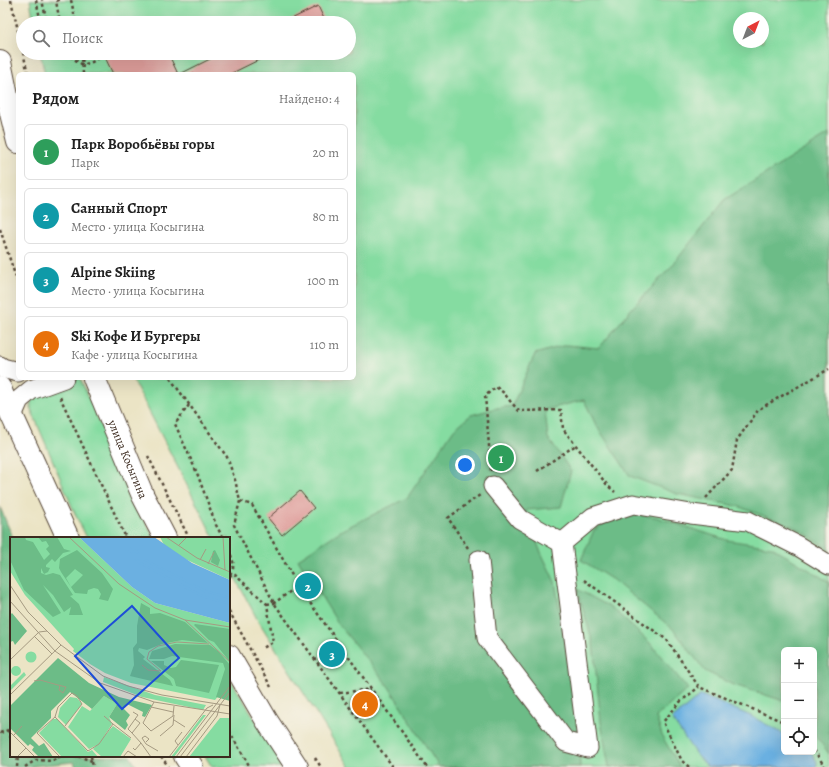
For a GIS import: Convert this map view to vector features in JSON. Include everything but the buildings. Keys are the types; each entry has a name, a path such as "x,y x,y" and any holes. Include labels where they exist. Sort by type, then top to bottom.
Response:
{"main road":[{"path":"0,62 16,134"},
{"name":"улица Косыгина","path":"93,382 143,496 164,537"},
{"path":"0,388 68,537"},
{"path":"230,658 267,721 305,761"},
{"path":"187,757 192,767"}],"street":[{"path":"0,366 2,368 16,372"},
{"path":"12,416 19,400 31,390 58,380"},
{"path":"493,486 520,519 562,543"},
{"path":"562,543 594,517 633,504 748,522 798,546 829,565"},
{"path":"478,560 487,638 566,742 588,748 562,543"}],"path":[{"path":"11,0 16,22"},
{"path":"36,0 40,16"},
{"path":"42,0 46,16"},
{"path":"59,0 56,1 59,16"},
{"path":"71,0 74,16"},
{"path":"25,60 28,72"},
{"path":"76,60 83,65"},
{"path":"83,60 83,72"},
{"path":"83,65 95,60"},
{"path":"0,229 16,278"},
{"path":"691,514 732,470 737,440 759,409 829,369"},
{"path":"58,380 126,537"},
{"path":"171,380 227,457 240,501 234,525 274,602 393,767"},
{"path":"464,542 448,518 493,486 485,396 496,387 504,393 519,411 561,410 563,429 608,486 633,504"},
{"path":"189,405 175,424 197,473 216,525 222,537"},
{"path":"537,471 576,445"},
{"path":"240,501 252,505 298,586 427,767"},
{"path":"230,553 234,565 230,574"},
{"path":"564,566 667,640 699,688 781,721"},
{"path":"230,576 234,574 267,604 274,642 263,648"},
{"path":"267,604 274,602 298,586"},
{"path":"230,613 274,692"},
{"path":"689,767 682,760 663,722 680,702 699,688"},
{"path":"340,693 371,689"},
{"path":"0,733 10,730"},
{"path":"230,733 250,767"},
{"path":"817,755 825,767"},
{"path":"17,767 18,757"},
{"path":"25,767 37,758 52,761 59,757"},
{"path":"81,757 92,761"},
{"path":"91,757 94,767"},
{"path":"162,757 168,767"},
{"path":"305,761 320,767"}],"green space":[{"path":"30,0 829,0 829,767 350,767 256,617 230,568 230,537 213,537 133,380 356,380 356,72 45,72 42,60 356,60 356,16 33,16"},
{"path":"829,134 829,549 797,528 737,506 677,494 630,476 596,425 584,400 545,410 548,438 571,471 561,507 526,510 539,548 555,582 578,716 580,767 439,767 389,687 339,625 298,559 342,530 407,498 454,429 471,415 497,408 512,406 535,354 566,345 599,348 633,307 671,267 724,200"},
{"path":"73,380 81,380 129,490 153,537 86,537 76,516 31,409 31,402 37,394"},
{"path":"0,507 13,537 10,537 10,757 131,757 137,767 76,767 74,762 24,767 0,767"},
{"path":"622,512 656,517 727,540 772,547 829,582 829,754 817,737 817,647 781,647 781,700 731,684 705,671 673,629 613,580 581,560 594,530"},
{"path":"577,589 612,608 650,643 688,689 656,717 663,738 680,767 609,767 601,722 593,643"},
{"path":"230,679 285,767 212,767 206,757 230,757"}],"water":[{"path":"701,695 751,716 781,732 781,755 813,755 817,762 816,767 708,767 695,753 672,719"}],"place":[{"name":"Парк Воробьёвы горы","path":"501,458"},
{"name":"Санный Спорт","path":"308,586"},
{"name":"Alpine Skiing","path":"332,654"},
{"name":"Ski Кофе И Бургеры","path":"365,704"}]}
